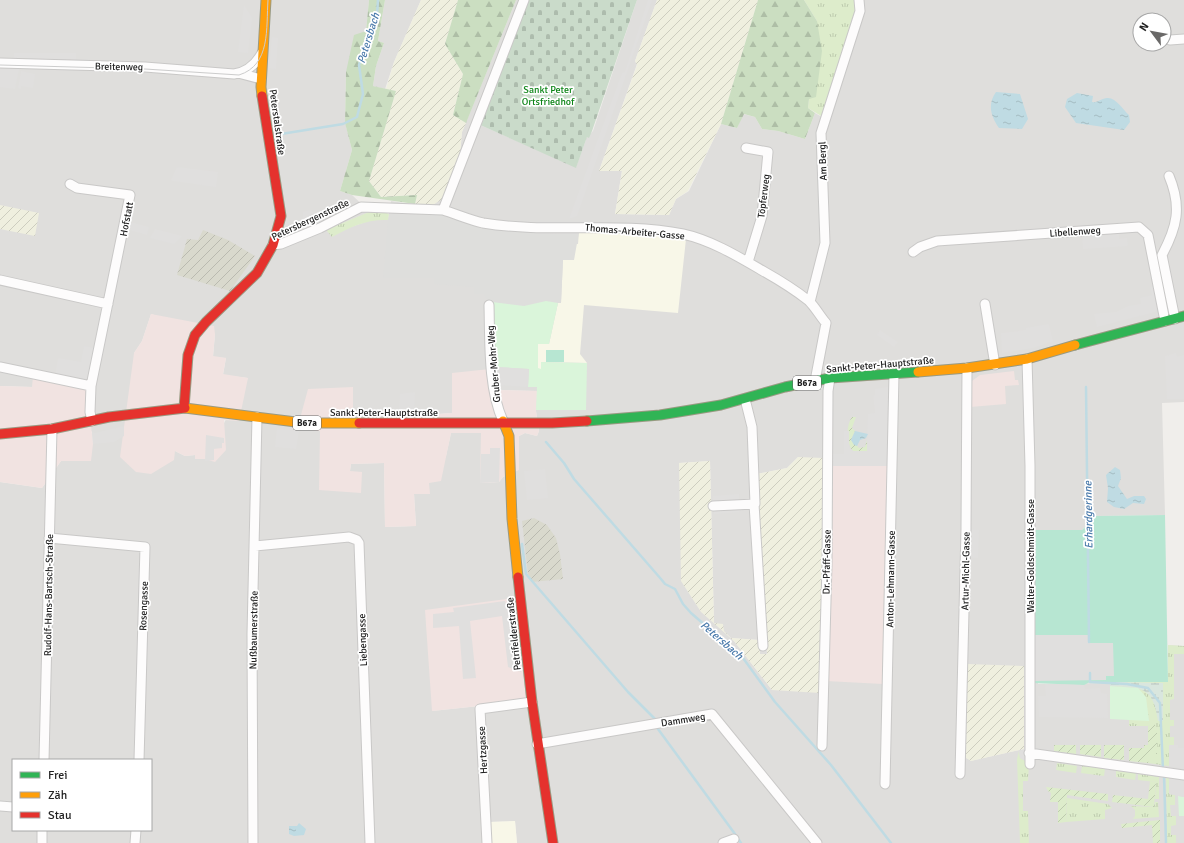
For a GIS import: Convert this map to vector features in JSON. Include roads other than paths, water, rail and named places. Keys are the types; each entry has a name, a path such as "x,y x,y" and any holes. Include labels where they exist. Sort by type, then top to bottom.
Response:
{"main road":[{"name":"Peterstalstraße","path":"266,0 261,79 281,216 273,245"},
{"name":"Petersbergenstraße","path":"184,408 188,355 195,335 206,322 244,288 257,273 273,245"},
{"name":"Sankt-Peter-Hauptstraße","path":"0,434 52,429 92,421 184,408 304,423 503,421 593,422 691,411 721,405 785,387 830,378 995,365 1027,359 1106,336 1180,317"},
{"name":"Petrifelderstraße","path":"503,421 509,436 512,519 532,702 537,744 553,843"}],"street":[{"path":"443,210 524,0"},
{"name":"Am Bergl","path":"810,302 825,243 821,133 860,11 858,0"},
{"path":"1172,40 1184,39"},
{"path":"238,73 253,65 262,50"},
{"name":"Breitenweg","path":"0,63 146,67 238,73 261,79"},
{"name":"Töpferweg","path":"746,148 768,152 762,216 748,262"},
{"path":"1169,176 1174,189 1177,214 1173,234 1162,255 1180,317"},
{"name":"Hofstatt","path":"70,184 77,188 130,195 91,386 90,412 92,421"},
{"name":"Petersbergenstraße","path":"273,245 281,244 320,228 361,207 443,210"},
{"name":"Thomas-Arbeiter-Gasse","path":"443,210 482,222 522,226 597,226 683,234 715,246 748,262 810,302 826,322 815,381"},
{"name":"Libellenweg","path":"913,252 920,247 937,241 1139,227 1148,235 1165,321"},
{"path":"0,280 108,304"},
{"path":"985,304 995,365"},
{"name":"Gruber-Mohr-Weg","path":"489,305 490,352 494,392 498,412 503,421"},
{"name":"Walter-Goldschmidt-Gasse","path":"1027,359 1030,466 1030,764"},
{"path":"0,367 91,386"},
{"name":"Artur-Michl-Gasse","path":"960,774 966,529 967,368"},
{"name":"Anton-Lehmann-Gasse","path":"885,784 894,374"},
{"name":"Dr.-Pfaff-Gasse","path":"822,746 827,565 828,391 830,378"},
{"path":"745,398 752,427 750,445 751,504 763,646"},
{"name":"Nußbaumerstraße","path":"253,843 252,634 257,417"},
{"name":"Rudolf-Hans-Bartsch-Straße","path":"44,759 52,429"},
{"path":"713,506 751,504"},
{"path":"749,514 751,504"},
{"name":"Liebengasse","path":"255,546 349,537 359,543 370,843"},
{"name":"Rosengasse","path":"49,538 145,548 139,759"},
{"name":"Hertzgasse","path":"487,843 480,709 532,702"},
{"name":"Dammweg","path":"537,744 712,714 817,843"},
{"path":"1029,753 1184,775"},
{"path":"0,806 12,807"},
{"path":"42,831 42,843"},
{"path":"135,843 136,831"},
{"path":"723,843 734,839"}],"water":[{"path":"996,92 1020,94 1028,119 1022,129 999,128 991,110 993,97"},
{"path":"1077,93 1093,96 1092,102 1110,98 1119,104 1129,115 1130,122 1124,130 1076,123 1065,107 1067,99"},
{"path":"855,431 868,434 866,438 860,440 857,446 854,445 851,440"},
{"path":"1115,467 1120,470 1121,478 1118,486 1127,499 1134,496 1144,496 1146,499 1144,504 1133,503 1124,509 1114,507 1107,502 1108,488 1106,475"},
{"path":"299,823 306,829 304,835 294,836 289,834 289,826 297,826"}],"waterway":[{"name":"Petersbach","path":"281,134 343,124 357,117 363,94 359,65 377,15 378,0"},
{"name":"Erhardgerinne","path":"1086,387 1089,642"},
{"name":"Petersbach","path":"546,442 564,463 574,479 665,584 675,589 683,604 691,613 743,658 775,702 831,765 891,843"},
{"path":"522,544 526,574 628,692 655,719"},
{"name":"Erhardgerinne","path":"1090,673 1090,682 1127,684 1148,688 1160,703 1163,770"},
{"path":"658,729 735,834"},
{"name":"Erhardgerinne","path":"1164,775 1166,843"}],"tram line":[{"path":"0,65 145,69 239,75 249,70 257,63 262,54 265,44 268,0"}],"park label":[{"name":"Sankt Peter Ortsfriedhof","path":"548,94"}]}
